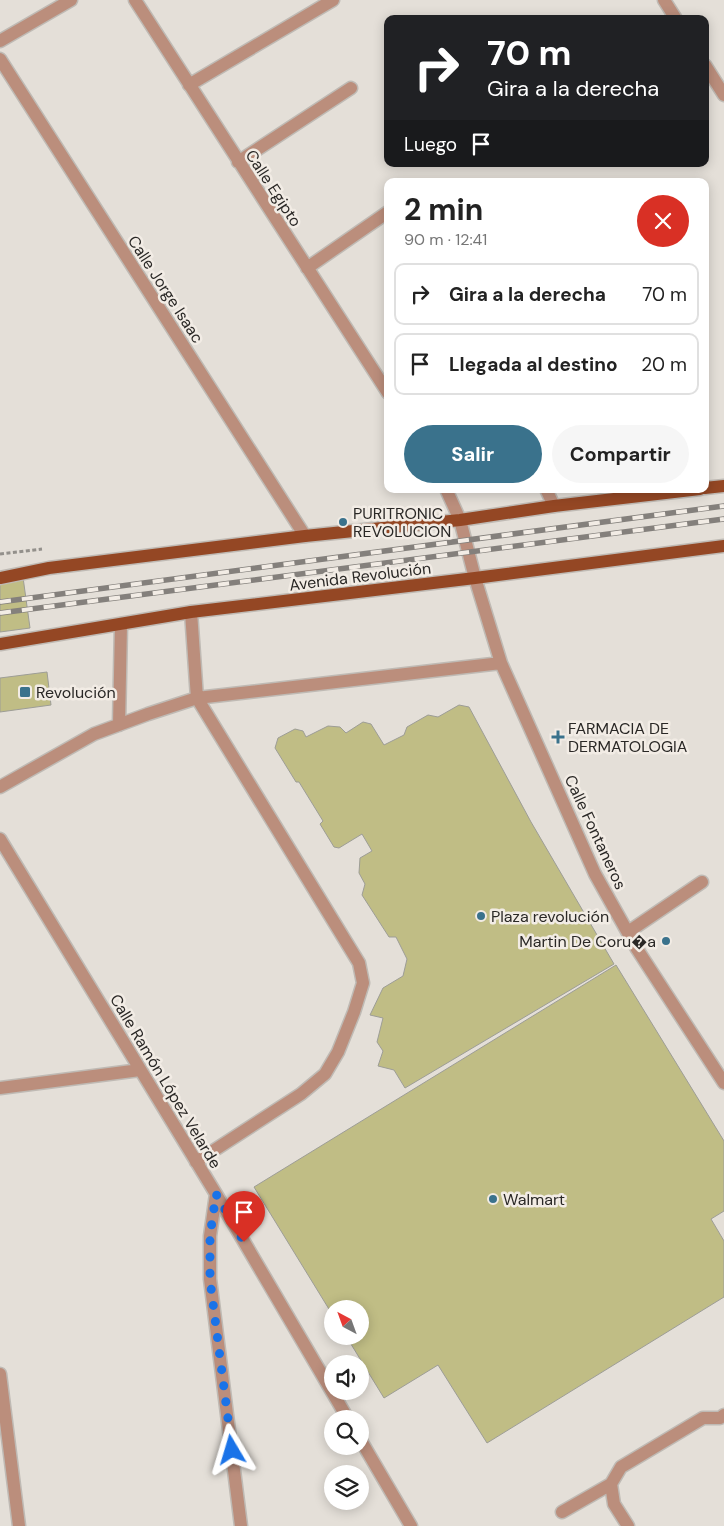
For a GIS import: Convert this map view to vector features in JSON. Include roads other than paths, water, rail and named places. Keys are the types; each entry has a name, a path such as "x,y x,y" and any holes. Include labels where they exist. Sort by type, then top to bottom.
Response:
{"main road":[{"path":"709,488 724,486"},
{"path":"0,578 50,568 305,536 460,520 554,506 666,493"},
{"name":"Avenida Revolución","path":"0,644 191,612 724,546"}],"street":[{"path":"0,41 72,0"},
{"name":"Calle Egipto","path":"135,0 238,162 384,384"},
{"path":"189,85 334,0"},
{"path":"664,0 673,15"},
{"name":"Calle Jorge Isaac","path":"0,59 305,536"},
{"path":"709,71 724,95"},
{"path":"238,162 351,88"},
{"path":"307,268 384,215"},
{"path":"448,493 460,520 475,578"},
{"path":"548,493 554,506"},
{"name":"Calle Fontaneros","path":"475,578 502,663 596,874 628,932 724,1083"},
{"path":"191,612 197,698 359,963 363,983 338,1052 325,1074 301,1094 196,1162"},
{"path":"119,725 121,624"},
{"path":"0,787 94,734 197,698 502,663"},
{"name":"Calle Ramón López Velarde","path":"0,838 216,1194 343,1410"},
{"path":"628,932 702,882"},
{"path":"0,1088 140,1070"},
{"path":"216,1194 210,1236 210,1280 241,1526"},
{"path":"0,1374 19,1526"},
{"path":"562,1512 611,1484 621,1467 703,1418 723,1418"},
{"path":"369,1455 411,1526"},
{"path":"611,1484 614,1504 628,1526"}],"railway":[{"path":"0,602 724,506"},
{"path":"0,613 724,519"}],"place":[{"name":"PURITRONIC REVOLUCION","path":"343,522"},
{"name":"Revolución","path":"25,692"},
{"name":"FARMACIA DE DERMATOLOGIA","path":"558,737"},
{"name":"Plaza revolución","path":"481,916"},
{"name":"Martin De Coru�a","path":"666,941"},
{"name":"Walmart","path":"493,1199"}]}
